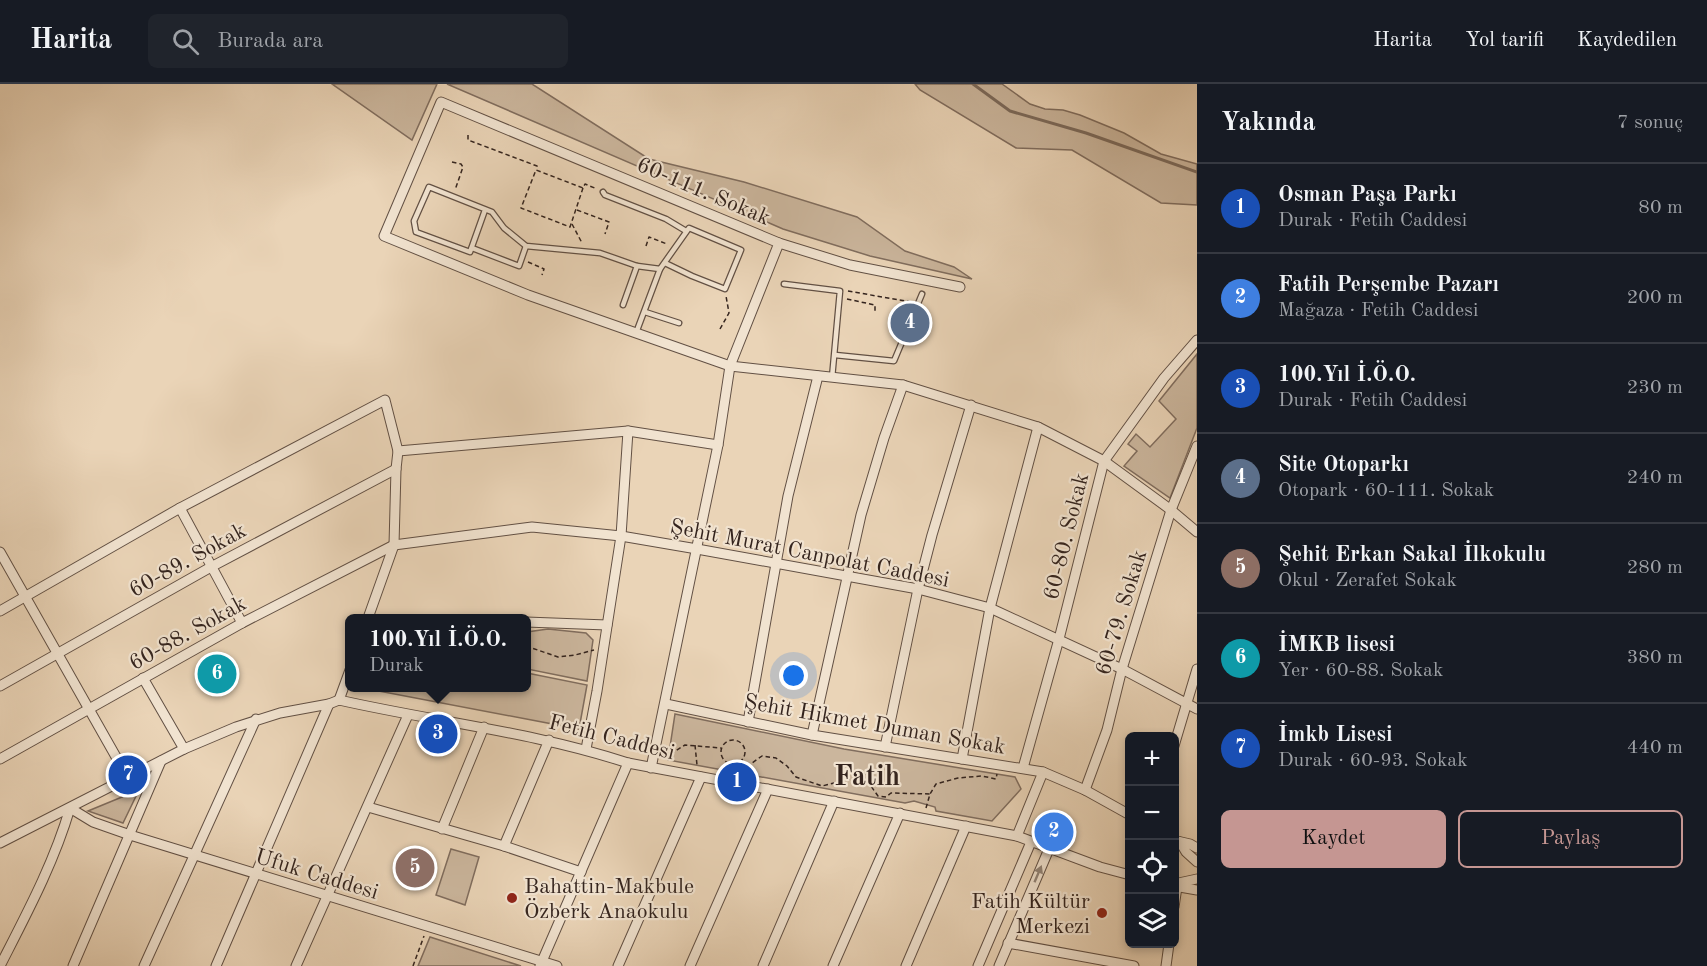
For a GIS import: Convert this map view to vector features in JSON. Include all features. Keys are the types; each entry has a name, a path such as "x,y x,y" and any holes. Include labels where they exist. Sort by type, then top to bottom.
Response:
{"street":[{"name":"60-111. Sokak","path":"636,333 528,295 384,236 441,102 780,243 850,265 960,287"},
{"path":"651,768 718,445 730,366 780,243"},
{"path":"636,333 730,366 903,385 1038,427 1104,461 1197,532"},
{"name":"60-80. Sokak","path":"1023,768 1059,639 1104,461 1164,378 1197,340"},
{"path":"748,722 788,496 818,376"},
{"path":"812,735 861,515 903,385"},
{"path":"0,611 180,508 385,400 398,451 394,545 369,614"},
{"path":"885,747 918,589 971,405"},
{"path":"962,759 990,608 1038,427"},
{"path":"398,451 628,430 718,445"},
{"path":"586,749 621,536 628,430"},
{"name":"60-79. Sokak","path":"1085,790 1107,730 1122,669 1171,510 1197,446"},
{"name":"60-89. Sokak","path":"0,686 211,567 396,469"},
{"path":"180,508 242,623"},
{"name":"Şehit Murat Canpolat Caddesi","path":"394,545 532,527 621,536 918,589 990,608 1122,669 1197,709"},
{"name":"60-88. Sokak","path":"0,759 242,623 394,545"},
{"path":"0,552 128,778"},
{"path":"531,622 607,625"},
{"path":"1178,732 1197,669"},
{"path":"143,678 184,750"},
{"path":"0,843 161,761 256,719 339,700 345,684"},
{"name":"Fetih Caddesi","path":"339,700 408,715 549,740 586,749 628,764 703,773 768,789 1017,836 1100,867 1125,874"},
{"path":"216,966 329,704"},
{"name":"Şehit Hikmet Duman Sokak","path":"666,704 812,735 1043,772 1085,790 1125,811"},
{"path":"296,966 408,715"},
{"path":"144,966 256,719"},
{"path":"442,829 483,727"},
{"path":"504,846 549,740"},
{"path":"74,966 161,761"},
{"path":"541,964 628,764"},
{"path":"1017,836 1043,772"},
{"path":"618,966 703,773"},
{"path":"690,966 768,789"},
{"path":"763,966 834,801"},
{"path":"368,807 504,846 580,872"},
{"path":"0,966 64,829 70,808"},
{"name":"Ufuk Caddesi","path":"70,808 93,822 130,835 541,964 557,966"},
{"path":"833,966 900,813"},
{"path":"906,966 966,826"},
{"path":"1179,841 1197,848"},
{"path":"978,966 1031,842"},
{"path":"1179,843 1197,862"},
{"path":"999,966 1049,849"},
{"path":"1179,885 1197,879"},
{"path":"1179,887 1197,890"},
{"path":"1008,943 1134,966"},
{"path":"1166,966 1168,948"}],"lane":[{"path":"485,210 470,252 416,232 414,221 429,186 492,212 504,228 526,246 600,253 637,266 660,269"},
{"path":"603,192 605,195 666,219 686,231"},
{"path":"636,333 660,269 689,228 741,250 725,288 665,263"},
{"path":"472,248 519,266 526,246"},
{"path":"623,305 637,266"},
{"path":"784,284 840,291 832,378"},
{"path":"835,355 894,361 922,294"},
{"path":"645,312 679,323"}],"path":[{"path":"468,135 468,140 537,166 522,208 570,227 585,184 603,192"},
{"path":"452,162 461,164 463,167 453,197"},
{"path":"536,170 583,188"},
{"path":"576,210 609,222 605,234"},
{"path":"571,223 580,238 584,252"},
{"path":"646,246 649,237 675,246"},
{"path":"522,259 544,269 542,275"},
{"path":"720,328 729,313 725,288"},
{"path":"840,291 918,304"},
{"path":"840,297 875,305 875,312"},
{"path":"531,648 558,657 575,656 604,647"},
{"path":"729,740 737,740 745,748 744,756 736,764 729,764 722,759 721,748 729,740"},
{"path":"651,768 685,745 721,748"},
{"path":"695,745 697,765 703,773"},
{"path":"730,773 742,770 762,756 776,758 787,766 795,777 822,786 859,777 868,782 878,796 886,797 891,793 930,794"},
{"path":"924,818 930,794 936,784 982,776 996,779 998,764"},
{"path":"413,966 427,927"}],"shaded area":[{"path":"332,84 437,84 412,140"},
{"path":"447,84 532,84 649,159 744,182 857,217 905,251 954,267 972,279 870,256 783,229"},
{"path":"915,84 1002,84 1030,104 1080,115 1124,133 1161,154 1197,164 1197,205 1161,203 1072,150 1016,148 920,90"},
{"path":"1197,354 1197,428 1170,498 1124,466 1137,451 1128,444 1136,434 1150,447 1176,419 1159,401"},
{"path":"548,629 586,633 593,640 587,681 531,670 531,631"},
{"path":"531,674 587,685 579,729 384,692 531,692"},
{"path":"675,714 844,749 1015,777 1021,789 992,821 936,811 935,807 914,801 905,803 668,760"},
{"path":"139,790 123,823 88,811"},
{"path":"451,849 479,857 465,905 436,895"},
{"path":"430,937 521,966 418,966"}],"waterway":[{"path":"973,84 1010,111 1086,133 1197,172"}],"place":[{"name":"Site Otoparkı","path":"910,323"},
{"name":"İMKB lisesi","path":"217,674"},
{"name":"100.Yıl İ.Ö.O.","path":"438,734"},
{"name":"İmkb Lisesi","path":"128,775"},
{"name":"Osman Paşa Parkı","path":"737,782"},
{"name":"Fatih Perşembe Pazarı","path":"1054,832"},
{"name":"Şehit Erkan Sakal İlkokulu","path":"415,868"},
{"name":"Bahattin-Makbule Özberk Anaokulu","path":"512,898"},
{"name":"Fatih Kültür Merkezi","path":"1102,913"}],"district":[{"name":"Fatih","path":"867,775"}]}
